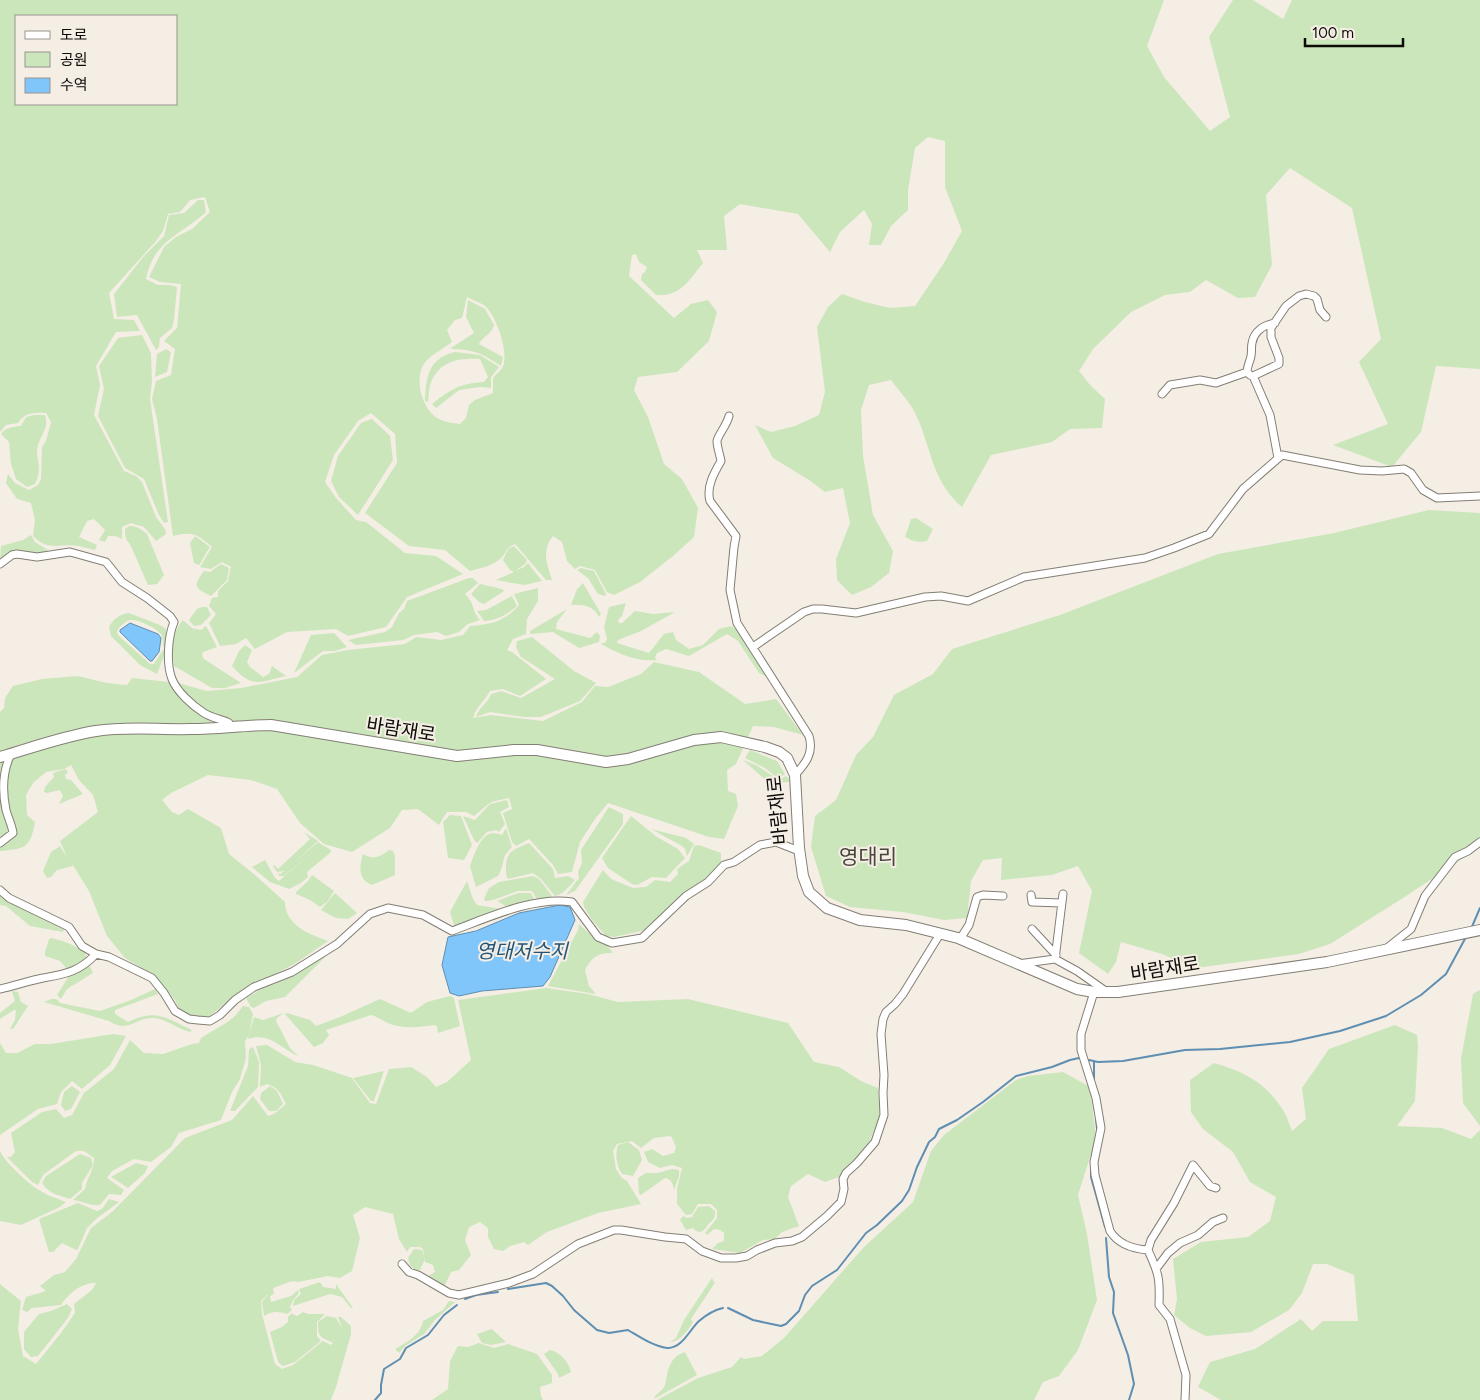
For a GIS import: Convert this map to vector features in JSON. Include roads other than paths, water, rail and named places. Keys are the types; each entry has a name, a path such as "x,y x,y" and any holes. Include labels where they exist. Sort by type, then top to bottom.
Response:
{"street":[{"path":"1162,394 1170,385 1200,380 1216,384 1279,364 1279,358 1271,337 1271,328 1286,306 1299,296 1306,294 1314,296 1326,318"},
{"path":"1275,323 1268,324 1256,333 1252,342 1251,356 1247,367 1270,415 1278,458"},
{"path":"730,416 727,425 718,438 717,444 721,461 712,476 708,496 736,536 730,590 737,623 809,736 811,750 805,765 795,775"},
{"path":"753,648 804,612 813,609 856,613 925,597 941,596 968,600 1024,577 1145,558 1174,548 1209,534 1243,489 1282,455 1360,470 1404,469 1411,473 1423,490 1436,498 1480,496"},
{"path":"0,564 12,555 17,554 37,557 70,552 106,562 122,582 170,616 174,622 168,645 173,681 196,708 206,715 230,723 230,727"},
{"name":"바람재로","path":"4,756 95,731 131,728 166,730 271,725 457,756 514,750 537,750 606,762 628,759 694,740 721,737 765,747 779,752 787,758 795,775 802,876 809,892 827,908 860,920 906,925 960,939 1077,989 1094,992 1128,991 1327,962 1479,930"},
{"path":"0,843 13,833 6,811 3,776 4,756"},
{"path":"0,890 9,898 68,927 82,946 152,978 164,992 175,1011 189,1019 210,1021 254,987 292,972 337,944 370,914 388,908 424,914 452,931 514,908 560,900 572,902 598,937 612,943 642,938 686,896 708,882 724,865 734,862 760,845 776,842 799,852"},
{"path":"1386,949 1410,929 1425,896 1455,857 1468,851 1480,842"},
{"path":"1031,894 1032,902 1062,903"},
{"path":"1056,957 1063,894"},
{"path":"960,939 969,925 977,897 983,895 1004,896"},
{"path":"1032,930 1056,957 1108,992"},
{"path":"402,1264 409,1272 418,1275 449,1293 459,1295 509,1283 533,1274 578,1244 614,1230 665,1238 686,1239 702,1251 728,1258 747,1256 775,1243 792,1241 802,1237 841,1202 844,1189 843,1179 846,1173 875,1142 884,1115 881,1034 883,1019 886,1012 903,994 940,934"},
{"path":"0,989 43,978 64,975 87,963 96,954"},
{"path":"1018,964 1056,957"},
{"path":"1094,992 1081,1034 1081,1050 1096,1098 1101,1128 1094,1162 1095,1175 1113,1236 1137,1250 1148,1250"},
{"path":"1184,1400 1186,1375 1170,1319 1159,1305 1160,1280 1148,1250 1151,1240 1174,1203 1193,1165 1210,1186 1216,1188"},
{"path":"1156,1269 1168,1253 1180,1243 1198,1235 1213,1222 1223,1218"}],"water":[{"path":"130,623 158,634 161,638 159,652 152,661 120,632"},
{"name":"영대저수지","path":"560,905 570,907 575,920 550,977 543,986 482,991 459,996 450,993 442,965 448,937 476,931 519,913"}],"waterway":[{"path":"1471,929 1480,908"},
{"path":"1089,1060 1098,1062 1123,1061 1185,1050 1220,1049 1290,1042 1340,1031 1386,1016 1421,995 1446,974 1466,937"},
{"path":"728,1308 753,1320 781,1326 786,1324 799,1311 805,1295 812,1286 837,1270 866,1233 902,1201 909,1190 929,1142 935,1137 939,1129 957,1120 1016,1076 1079,1058"},
{"path":"1094,1062 1094,1082"},
{"path":"1096,1117 1097,1129"},
{"path":"1091,1171 1105,1227"},
{"path":"1106,1238 1109,1277 1114,1292 1113,1313 1128,1355 1134,1384 1129,1400"},
{"path":"508,1289 546,1283 563,1296 574,1310 597,1330 609,1333 628,1330 652,1343 667,1348 681,1342 704,1317 713,1311 723,1308"},
{"path":"465,1299 476,1295 498,1292"},
{"path":"375,1400 381,1393 384,1369 400,1359 406,1348 428,1335 444,1315 457,1305"}],"district":[{"name":"영대리","path":"868,857"}]}
